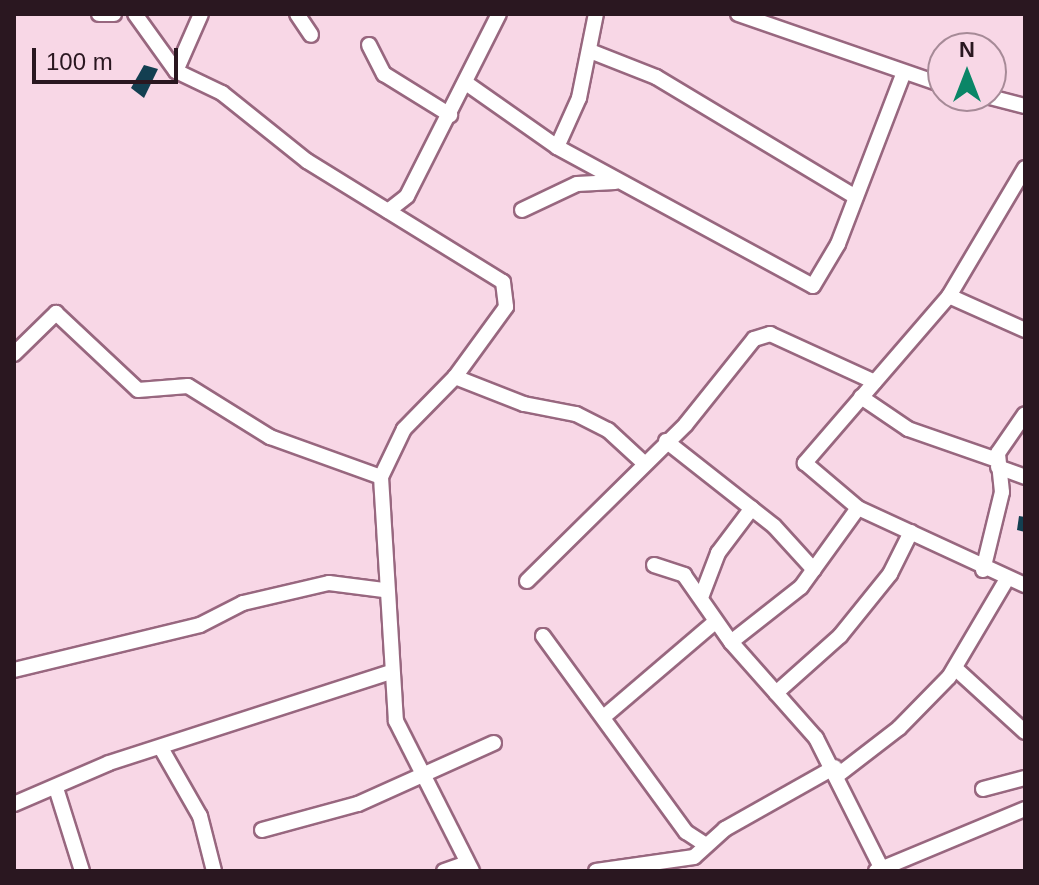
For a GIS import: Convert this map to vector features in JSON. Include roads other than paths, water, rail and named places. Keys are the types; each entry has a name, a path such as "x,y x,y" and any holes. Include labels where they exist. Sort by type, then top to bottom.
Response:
{"street":[{"path":"99,14 114,14"},
{"path":"135,14 176,71 222,93 307,161 503,282 506,307 455,377 404,429 381,477 384,590 396,721 470,867 444,871"},
{"path":"176,71 201,14"},
{"path":"297,14 311,35"},
{"path":"388,211 407,196 499,14"},
{"path":"557,147 590,51 596,14"},
{"path":"738,14 927,81"},
{"path":"369,45 384,74 450,115"},
{"path":"590,51 656,77 856,197"},
{"path":"466,83 557,147 813,286 826,271 903,75"},
{"path":"1025,168 949,296 805,463 858,508 983,570 1025,585"},
{"path":"522,210 577,184 620,182"},
{"path":"949,296 1025,330"},
{"path":"14,354 56,313 138,390 188,386 270,437 381,477"},
{"path":"527,581 645,464 754,339 770,334 875,382"},
{"path":"455,377 524,404 576,414 608,430 645,464"},
{"path":"861,397 908,429 1025,477"},
{"path":"983,570 1000,502 998,464 1025,414"},
{"path":"666,441 752,508 814,570"},
{"path":"702,595 718,553 752,508"},
{"path":"731,642 814,570 858,508"},
{"path":"776,693 840,636 890,574 911,532"},
{"path":"654,565 684,575 702,595 715,622 776,693 836,771 880,870 1025,809"},
{"path":"596,871 683,862 706,845 836,771 899,728 955,668 1007,579"},
{"path":"14,670 200,625 243,603 329,583 384,590"},
{"path":"606,715 715,622"},
{"path":"543,636 606,715 686,832 706,845"},
{"path":"955,668 1025,732"},
{"path":"14,804 161,748 391,672"},
{"path":"262,830 423,777 494,743"},
{"path":"161,748 200,816 214,871"},
{"path":"983,789 1025,778"},
{"path":"56,788 82,871"}]}
